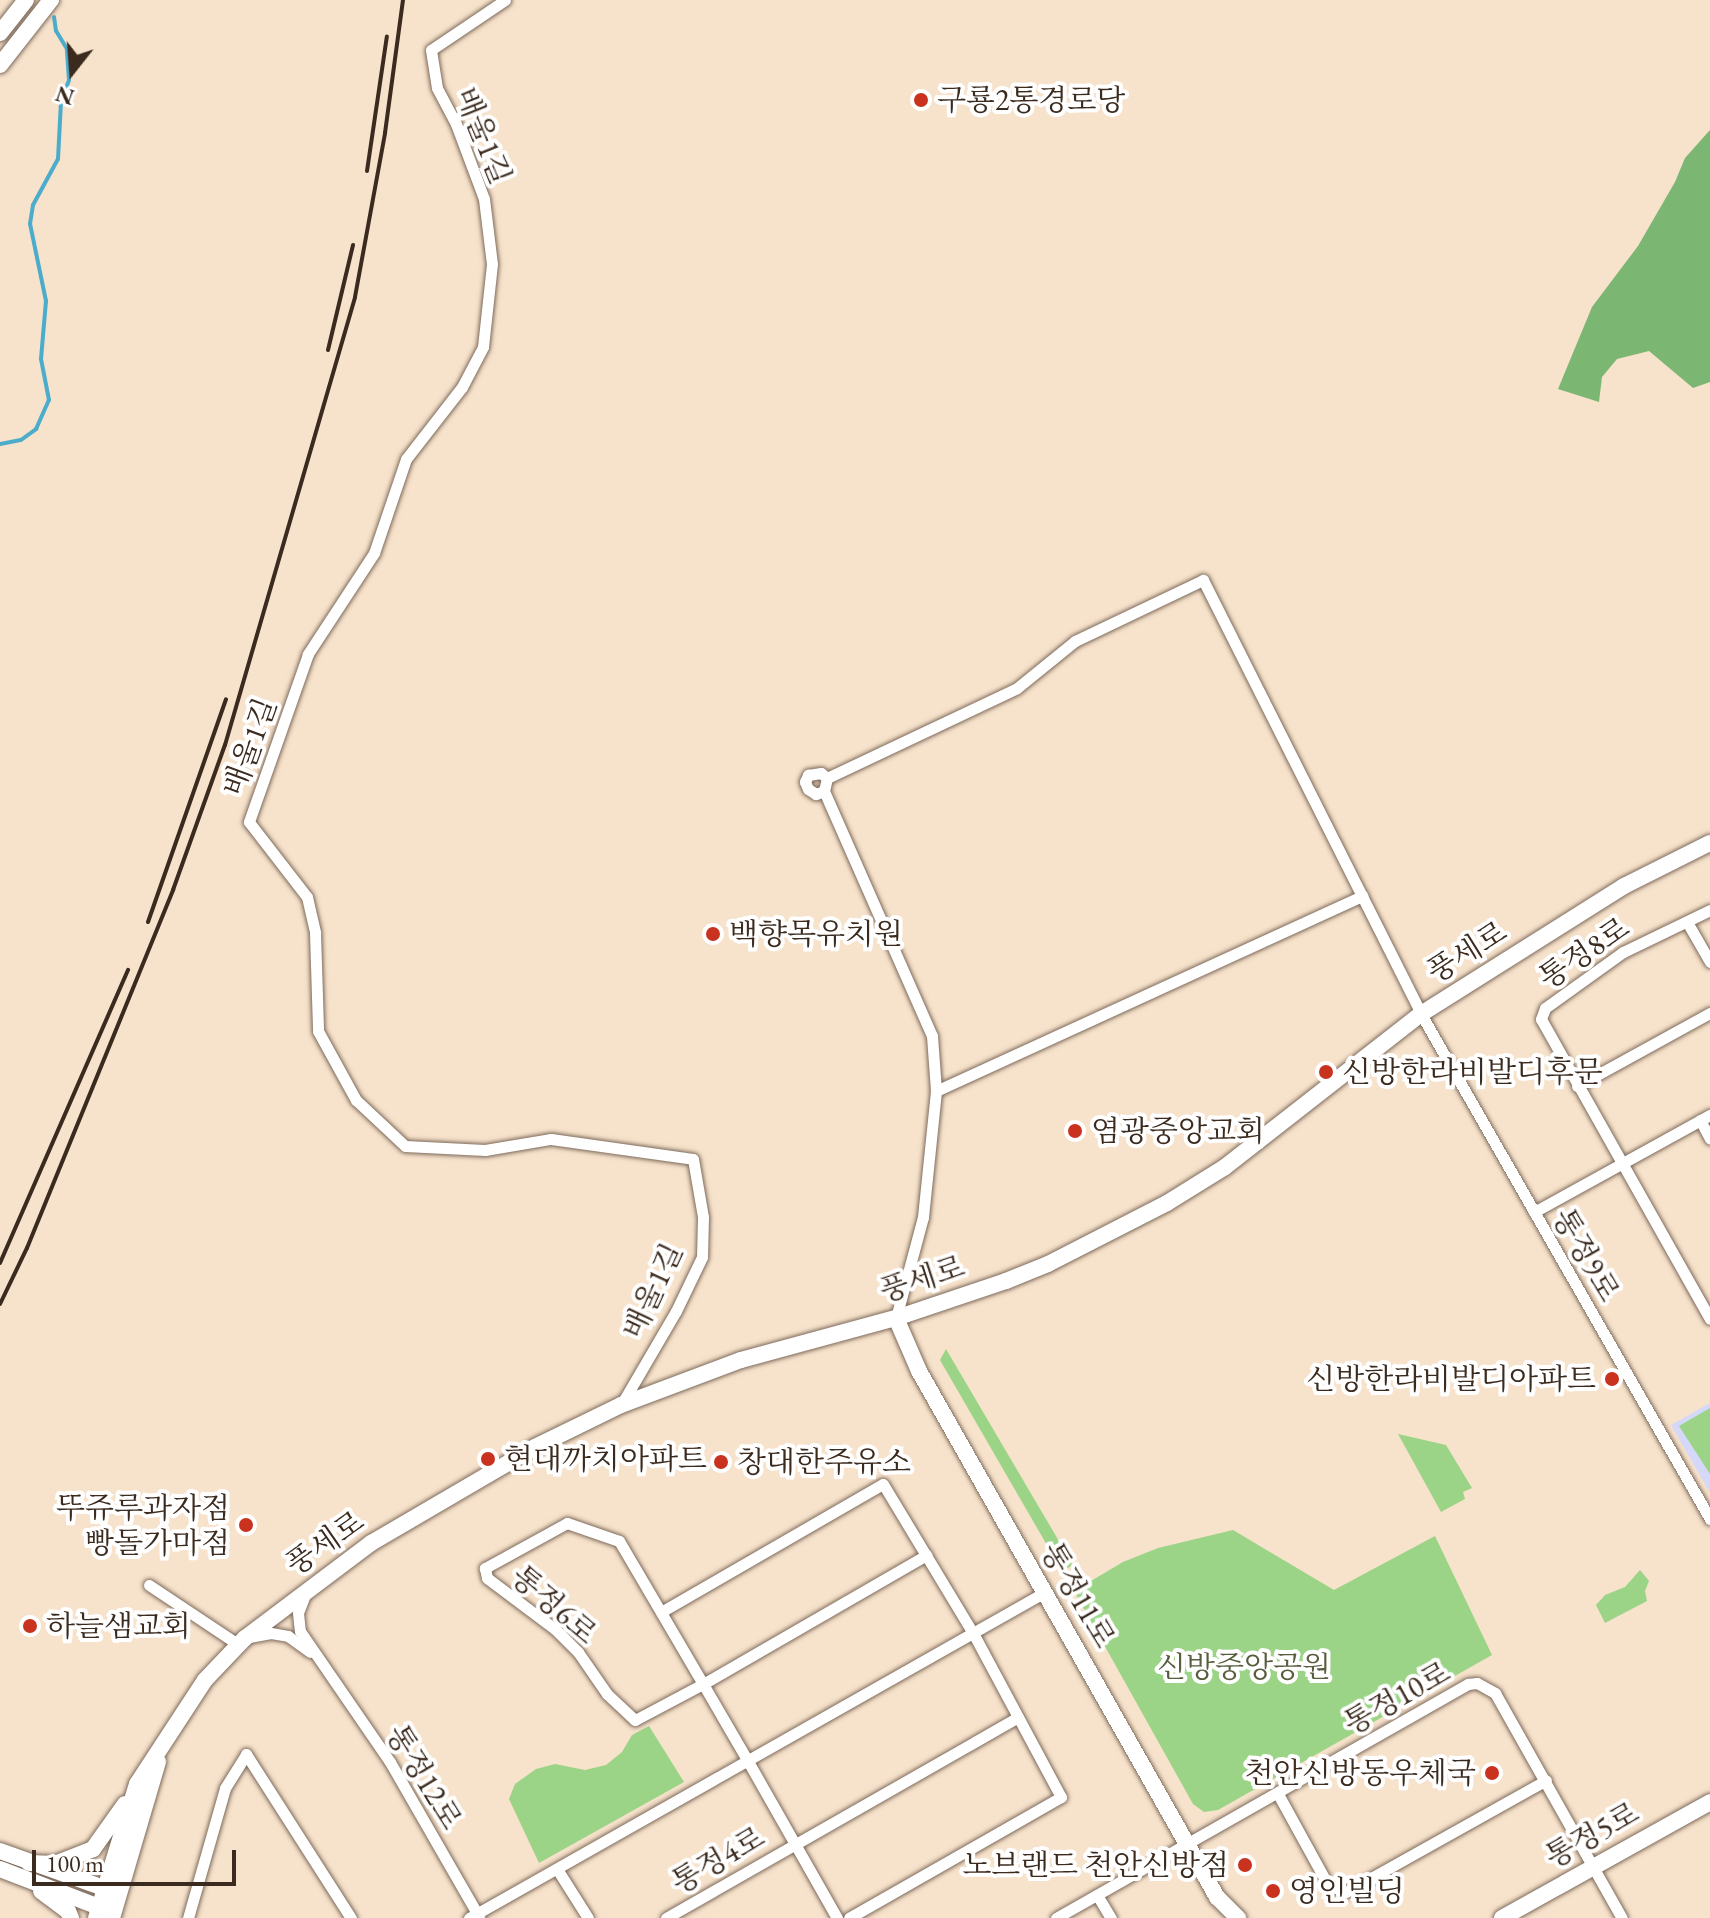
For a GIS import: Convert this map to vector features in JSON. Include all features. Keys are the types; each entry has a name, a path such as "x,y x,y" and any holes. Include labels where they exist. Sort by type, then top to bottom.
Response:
{"street":[{"path":"0,33 26,0"},
{"path":"0,65 51,0"},
{"name":"배울1길","path":"505,0 431,50 437,88 456,124 484,199 492,264 483,347 462,387 406,459 374,553 308,654 249,822 307,897 315,933 318,1031 356,1100 405,1146 485,1150 551,1139 693,1159 703,1217 702,1257 676,1311 621,1405"},
{"name":"통정9로","path":"827,778 1017,688 1075,641 1203,580 1421,1014 1710,1519"},
{"path":"824,791 816,794 808,789 805,782 813,772 827,778 824,791 932,1036 936,1091 923,1217 896,1318"},
{"name":"풍세로","path":"113,1891 137,1784 205,1680 242,1641 308,1587 371,1543 522,1455 621,1405 741,1360 896,1318 1048,1264 1167,1203 1225,1167 1421,1014 1624,886 1710,843"},
{"path":"936,1091 1362,896"},
{"name":"통정8로","path":"1710,910 1623,952 1545,1008 1541,1019 1710,1319"},
{"path":"1687,922 1710,962"},
{"path":"1577,1086 1710,1013"},
{"path":"1534,1212 1705,1118 1710,1139"},
{"name":"통정11로","path":"896,1318 919,1371 1217,1897"},
{"path":"661,1612 883,1484 973,1633 1061,1797 849,1918"},
{"name":"통정6로","path":"749,1763 703,1684 661,1612 619,1541 567,1523 485,1568 487,1578 555,1629 578,1652 607,1694 635,1720 703,1684 926,1555"},
{"path":"149,1585 242,1641 271,1633 288,1636 322,1664"},
{"path":"308,1587 298,1613 300,1631 322,1664"},
{"path":"475,1916 1045,1592"},
{"name":"통정12로","path":"322,1664 390,1762 475,1916"},
{"name":"통정10로","path":"1056,1918 1468,1684 1477,1683 1495,1693 1622,1918"},
{"path":"794,1843 1018,1717"},
{"name":"풍세로","path":"105,1914 160,1753"},
{"path":"188,1918 225,1788 246,1754 351,1918"},
{"name":"통정4로","path":"749,1763 837,1918"},
{"path":"1278,1794 1328,1885 1346,1892 1546,1780"},
{"path":"26,1871 93,1849 137,1784"},
{"name":"통정5로","path":"1502,1918 1710,1802"},
{"name":"통정4로","path":"666,1918 794,1843"},
{"path":"0,1851 26,1871 68,1911 71,1918"},
{"path":"0,1869 26,1871 113,1891"},
{"path":"557,1869 588,1918"},
{"path":"26,1871 105,1914"},
{"path":"1097,1895 1111,1918"},
{"path":"1217,1897 1222,1918"},
{"path":"1217,1897 1238,1918"}],"shaded area":[{"path":"1710,1403 1710,1493 1671,1425"}],"green space":[{"path":"1710,130 1710,382 1693,388 1649,351 1617,359 1602,377 1599,402 1558,389 1592,307 1638,246 1675,182 1685,158"},
{"path":"946,1349 1073,1565 1062,1571 940,1360"},
{"path":"1710,1408 1710,1474 1679,1426"},
{"path":"1398,1434 1446,1445 1472,1488 1463,1492 1465,1499 1441,1512"},
{"name":"신방중앙공원","path":"1233,1530 1334,1590 1435,1536 1492,1655 1218,1810 1204,1812 1193,1804 1074,1591 1123,1562 1158,1548"},
{"path":"1640,1570 1649,1581 1645,1591 1647,1601 1605,1623 1596,1605 1605,1595 1625,1587"},
{"path":"649,1726 684,1782 539,1863 509,1799 515,1784 536,1769 555,1764 585,1770 606,1765 622,1752 632,1735"}],"waterway":[{"path":"0,444 21,440 36,429 49,400 41,359 46,301 30,224 33,205 58,159 61,101 69,80 67,49 56,31 54,17"}],"railway":[{"path":"0,1304 27,1248 173,890 225,745 355,297 385,133 403,0"},
{"path":"367,171 387,36"},
{"path":"328,350 353,245"},
{"path":"148,922 226,699"},
{"path":"0,1263 128,970"}],"place":[{"name":"구룡2통경로당","path":"921,100"},
{"name":"백향목유치원","path":"713,934"},
{"name":"신방한라비발디후문","path":"1326,1072"},
{"name":"염광중앙교회","path":"1075,1131"},
{"name":"신방한라비발디아파트","path":"1612,1379"},
{"name":"현대까치아파트","path":"488,1459"},
{"name":"창대한주유소","path":"721,1462"},
{"name":"뚜쥬루과자점 빵돌가마점","path":"246,1525"},
{"name":"하늘샘교회","path":"30,1626"},
{"name":"천안신방동우체국","path":"1492,1773"},
{"name":"노브랜드 천안신방점","path":"1245,1865"},
{"name":"영인빌딩","path":"1273,1891"}]}
